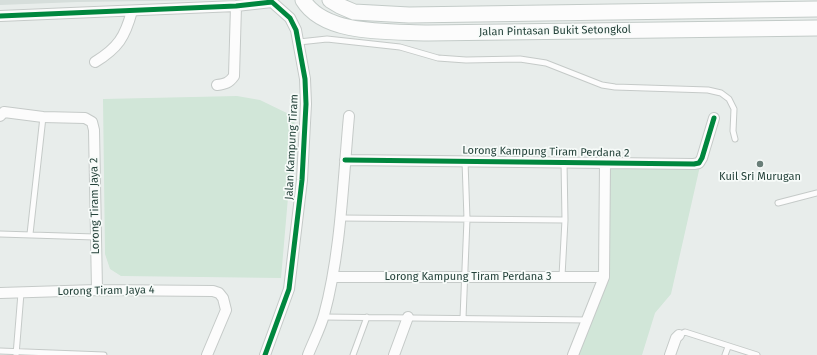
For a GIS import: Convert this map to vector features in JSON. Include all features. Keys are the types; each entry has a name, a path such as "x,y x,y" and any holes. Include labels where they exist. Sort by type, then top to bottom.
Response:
{"main road":[{"name":"Jalan Pintasan Bukit Setongkol","path":"303,0 321,18 337,24 368,30 428,32 817,28"},
{"name":"Jalan Pintasan Bukit Setongkol","path":"330,0 354,12 409,15 817,9"}],"street":[{"name":"Jalan Kampung Tiram","path":"0,16 236,6 272,1 290,18 295,26 299,42 305,79 306,104 301,187 289,289 265,355"},
{"path":"217,85 226,84 234,76 236,6"},
{"path":"95,62 106,55 123,37 132,11"},
{"path":"0,116 4,112 43,117"},
{"path":"308,355 324,317 333,277 340,218 348,116"},
{"name":"Lorong Tiram Jaya 2","path":"43,117 85,118 92,122 94,130 97,290"},
{"name":"Lorong Kampung Tiram Perdana 2","path":"345,160 694,164 699,163 702,158 714,118"},
{"path":"573,355 604,277 605,163"},
{"name":"Lorong Kampung Tiram Perdana 3","path":"333,277 604,277"},
{"name":"Lorong Tiram Jaya 4","path":"0,293 97,290 213,290 219,293 223,298 226,310 207,355"},
{"path":"394,355 408,317"},
{"path":"670,355 676,338 679,335"}],"lane":[{"path":"299,42 327,39 400,47 438,58 520,59 546,63 602,85 615,87 708,90 721,93 729,99 734,109 733,131 735,139"},
{"path":"30,234 43,117"},
{"path":"463,318 467,219 464,161"},
{"path":"562,276 565,220 564,162"},
{"path":"778,203 817,193"},
{"path":"340,218 565,220"},
{"path":"0,234 95,237"},
{"path":"16,353 21,292"},
{"path":"324,317 588,320"},
{"path":"353,355 367,317"},
{"path":"679,335 685,332 728,347 757,355"},
{"path":"725,355 728,347"},
{"path":"0,350 16,353 104,355"}],"shaded area":[{"path":"0,0 213,0 0,5"}],"green space":[{"path":"237,96 260,100 295,117 281,278 121,276 110,269 105,254 103,99"},
{"path":"608,165 700,166 671,294 655,313 642,355 574,355 606,277"}],"cycle path":[{"path":"0,16 236,6 272,2 290,18 296,30 305,79 306,104 302,180 289,289 265,355"},
{"path":"345,160 694,164 699,163 702,158 714,118"}],"place":[{"name":"Kuil Sri Murugan","path":"760,164"}]}
